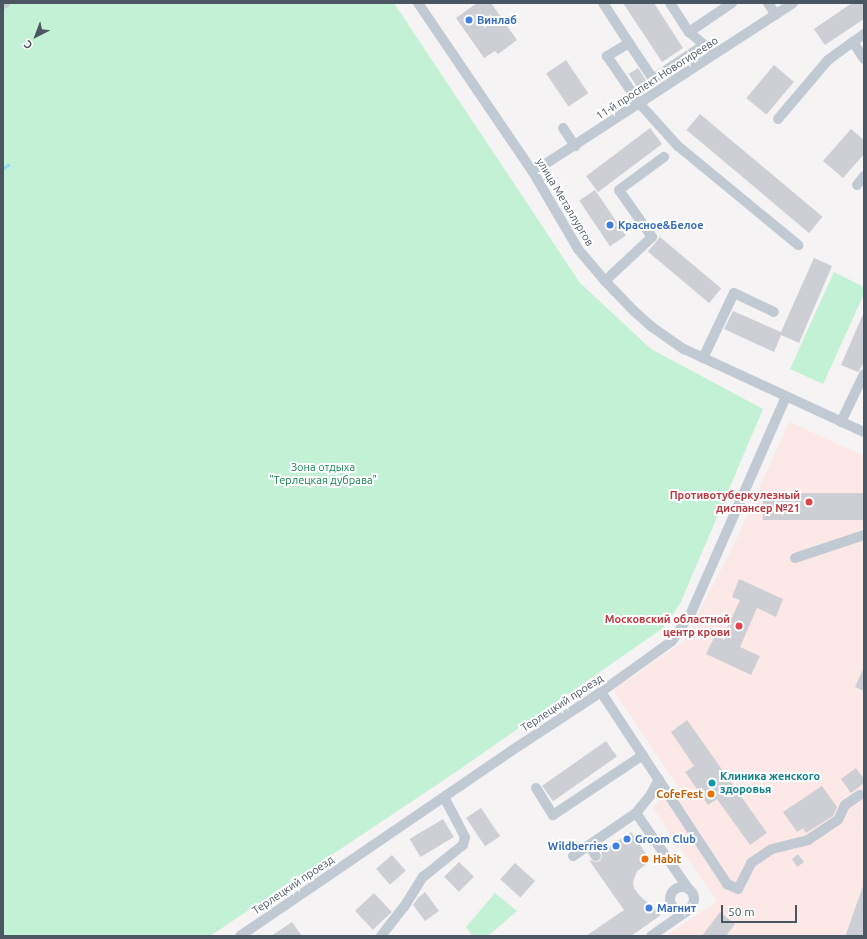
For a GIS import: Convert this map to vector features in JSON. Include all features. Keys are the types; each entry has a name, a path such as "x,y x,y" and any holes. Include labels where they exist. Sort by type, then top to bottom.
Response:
{"street":[{"name":"улица Металлургов","path":"418,3 533,172 578,249 605,281 652,327 684,349 864,432"},
{"path":"603,3 653,79 704,45"},
{"path":"670,3 689,32 715,55"},
{"path":"689,32 732,3"},
{"path":"768,3 776,15"},
{"name":"11-й проспект Новогиреево","path":"533,172 794,3"},
{"path":"778,119 828,60 864,34"},
{"path":"853,42 864,59"},
{"path":"629,43 607,56 640,104 678,146 798,245"},
{"path":"563,128 575,146"},
{"path":"605,281 652,238 619,190 664,157"},
{"path":"857,185 864,176"},
{"path":"703,358 734,293 774,312"},
{"path":"841,422 864,374"},
{"name":"Терлецкий проезд","path":"240,936 663,649 680,631 691,613 786,397"},
{"path":"795,558 864,535"},
{"path":"601,692 727,884 738,889 751,863 772,849 808,840 838,820 845,805 860,795"},
{"path":"536,788 553,815 643,755"},
{"path":"573,856 636,813 650,796 659,779"},
{"path":"381,936 404,907 423,877 463,845 465,837 444,797"},
{"path":"636,813 693,894 694,902 687,911 651,936"},
{"path":"589,845 596,856"},
{"path":"687,911 678,911 671,905 670,901 672,892 675,889 683,887 688,888"}],"shaded area":[{"path":"789,422 864,456 864,885 844,936 666,936 717,901 653,808 659,800 678,786 613,690 683,642 733,547"}],"green space":[{"name":"Зона отдыха \"Терлецкая дубрава\"","path":"3,3 394,3 580,283 651,349 763,409 680,604 663,628 447,778 210,936 3,936"},
{"path":"834,272 864,287 864,294 823,384 790,369"},
{"path":"495,893 517,911 488,936 472,936 466,927"}],"building":[{"path":"477,3 491,3 517,40 498,54 495,51 484,58 456,18"},
{"path":"623,3 654,3 683,48 662,62"},
{"path":"852,3 864,3 864,19 825,45 814,29"},
{"path":"566,60 588,93 568,107 546,73"},
{"path":"774,65 794,82 766,115 746,98"},
{"path":"638,68 647,82 638,88 629,74"},
{"path":"700,114 823,217 809,233 687,130"},
{"path":"650,128 662,144 598,192 586,176"},
{"path":"851,129 864,140 864,154 843,178 823,161"},
{"path":"595,190 626,236 610,246 579,201"},
{"path":"660,237 721,288 709,303 648,252"},
{"path":"814,258 832,266 799,343 781,335 774,352 724,329 733,311 781,332"},
{"path":"864,312 864,363 858,372 841,365"},
{"path":"763,493 864,493 864,520 763,520"},
{"name":"Московский областной центр крови","path":"739,579 783,599 776,617 757,608 740,647 760,656 751,675 706,654 715,636 722,639 740,600 732,597"},
{"path":"864,667 864,691 855,687"},
{"name":"Клиника женского здоровья","path":"687,720 767,833 750,845 717,799 708,805 685,772 694,766 671,732"},
{"path":"606,741 617,757 553,801 542,786"},
{"path":"856,768 864,779 864,783 851,793 841,779"},
{"path":"822,786 837,807 833,816 806,833 803,828 797,832 783,812"},
{"path":"481,808 500,836 485,846 466,818"},
{"path":"443,819 454,837 420,857 410,839"},
{"path":"631,832 651,861 637,871 633,882 634,888 639,895 661,915 631,936 586,936 624,910 589,860 596,862 600,861 602,856 601,852"},
{"path":"798,854 804,862 797,867 792,859"},
{"path":"392,855 406,871 390,885 376,869"},
{"path":"459,862 474,877 459,892 444,877"},
{"path":"515,863 535,881 520,897 500,879"},
{"path":"863,886 864,936 845,936 847,931"},
{"path":"425,892 439,911 425,921 413,905"},
{"path":"374,893 392,912 373,930 355,911"},
{"path":"720,912 735,924 726,936 702,936"},
{"path":"292,922 302,936 271,936"}],"waterway":[{"path":"3,168 8,165"}],"place":[{"name":"Винлаб","path":"469,20"},
{"name":"Красное&Белое","path":"610,225"},
{"name":"Противотуберкулезный диспансер №21","path":"809,502"},
{"name":"Московский областной центр крови","path":"739,626"},
{"name":"Клиника женского здоровья","path":"712,783"},
{"name":"CofeFest","path":"711,794"},
{"name":"Groom Club","path":"627,839"},
{"name":"Wildberries","path":"616,846"},
{"name":"Habit","path":"645,859"},
{"name":"Магнит","path":"649,908"}]}
